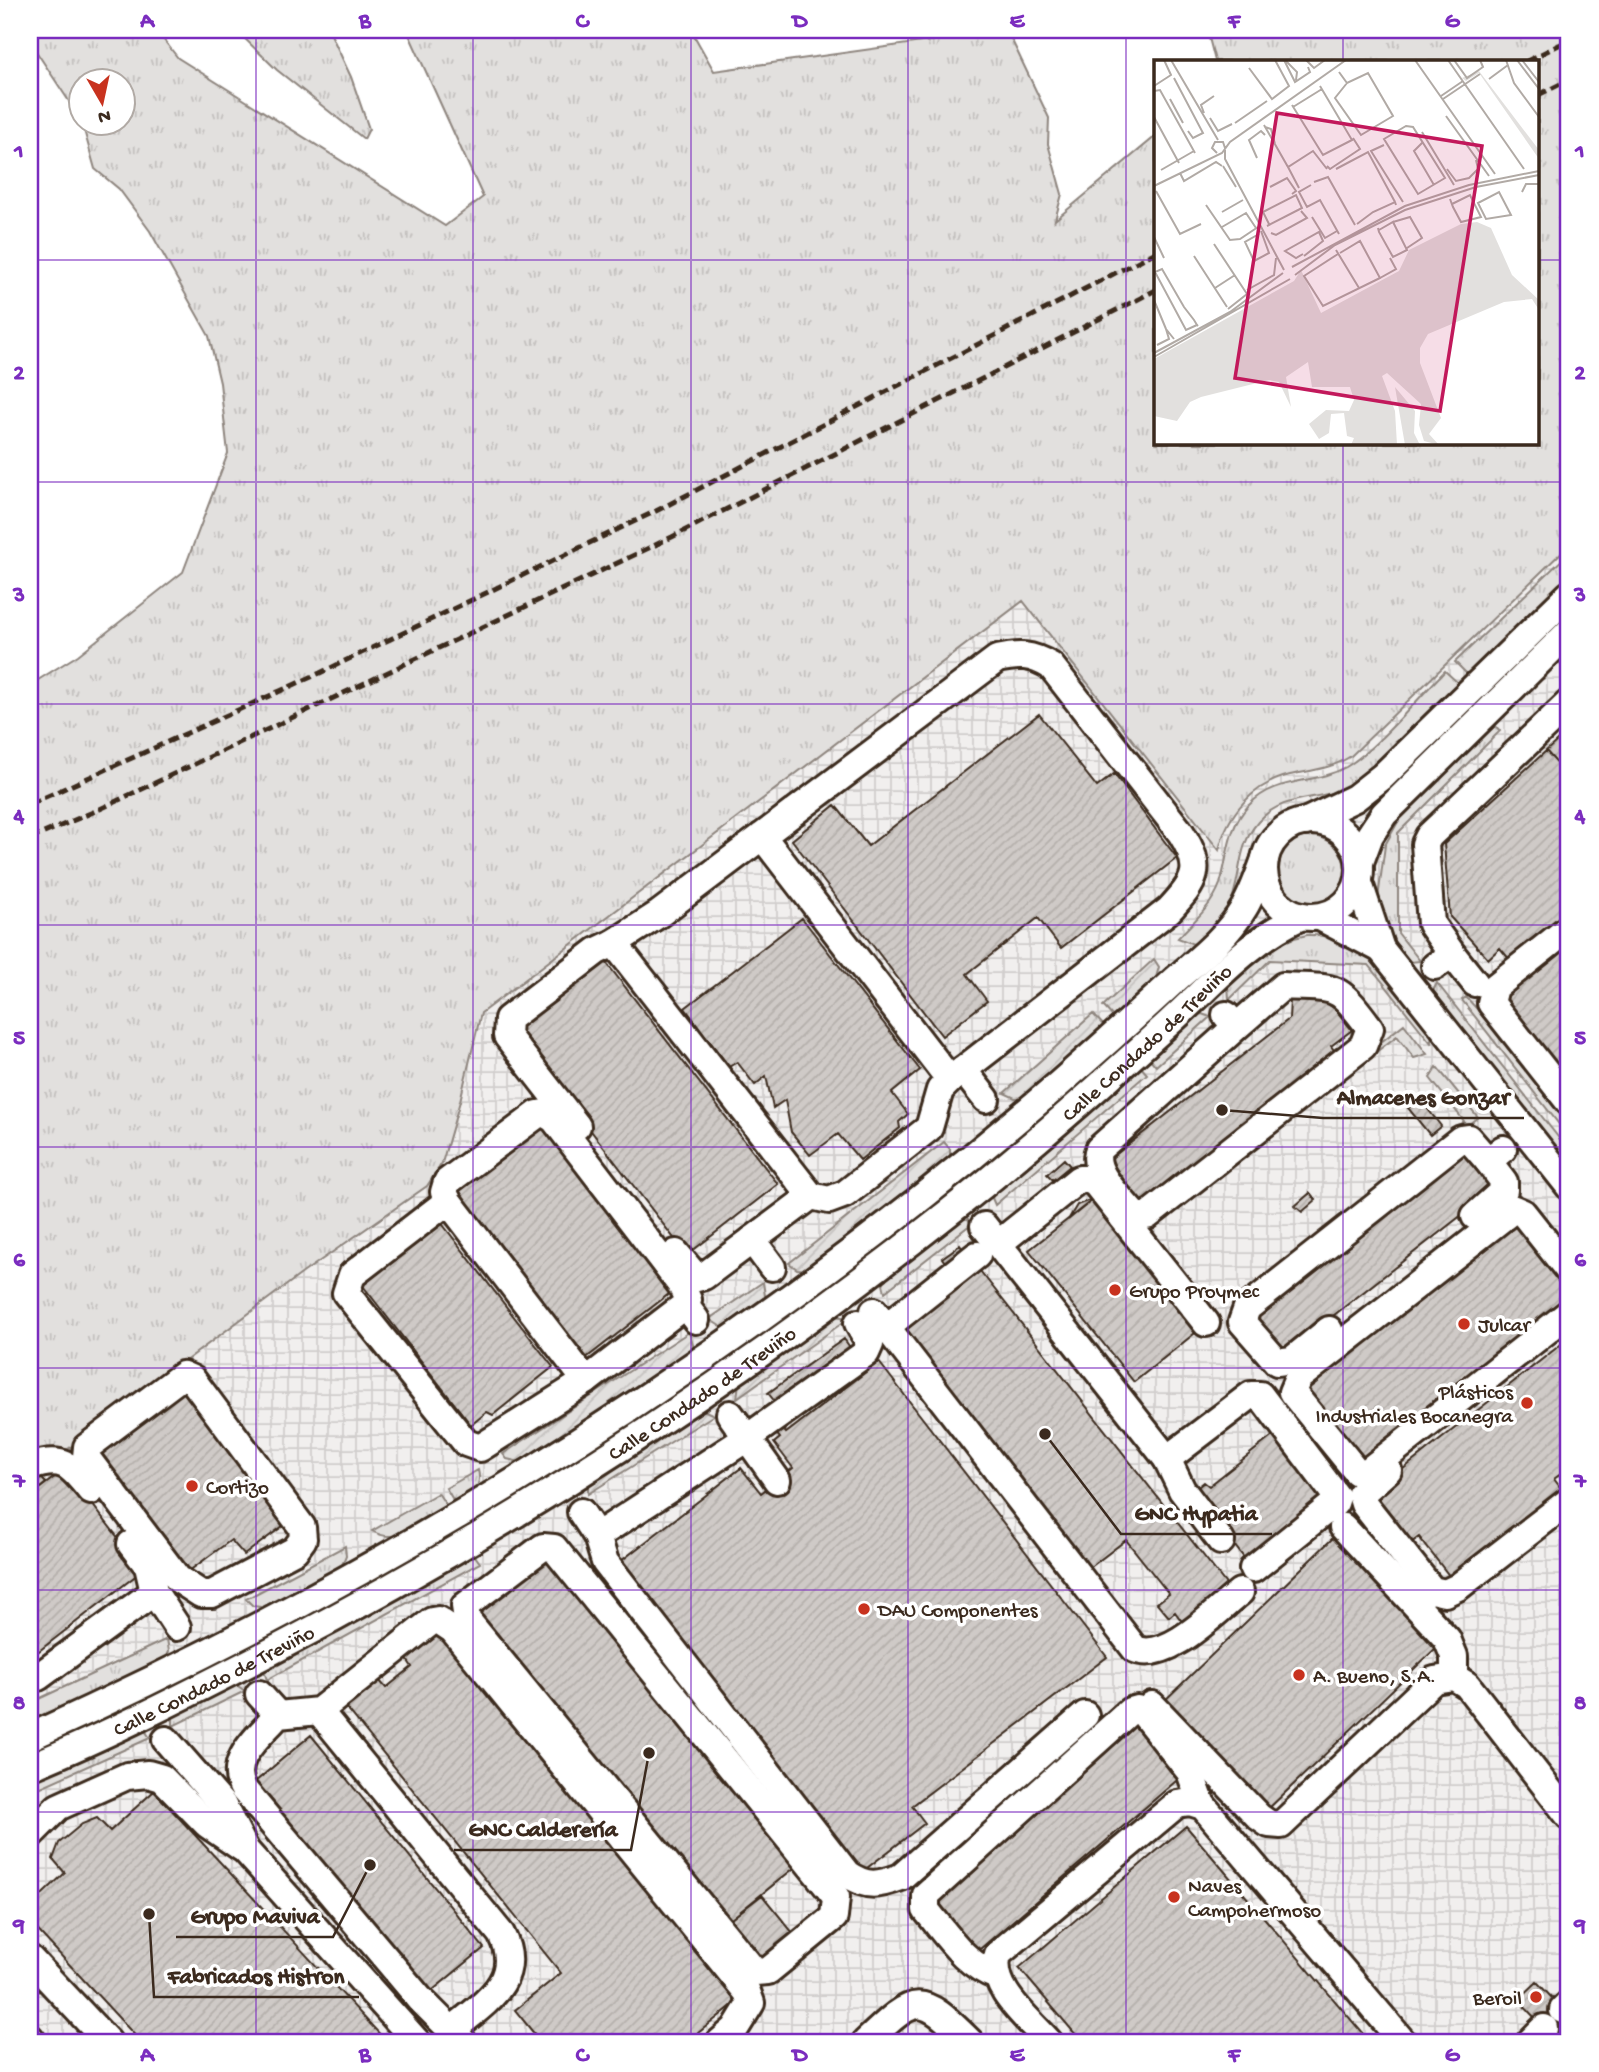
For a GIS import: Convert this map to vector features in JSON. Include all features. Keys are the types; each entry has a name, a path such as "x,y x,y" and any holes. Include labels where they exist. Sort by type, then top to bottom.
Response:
{"street":[{"path":"1381,949 1311,917 1288,911 1268,889 1264,874 1265,859 1279,834 1355,798 1383,776 1569,595"},
{"path":"1311,917 1344,905 1359,872 1370,835 1384,814 1569,632"},
{"path":"614,943 811,1196 828,1200 845,1194 943,1119 940,1090 957,1075 1153,937 1190,888 1196,867 1193,852 1051,666 1036,657 1021,654 998,659 659,914 597,951 508,1019 507,1035 697,1278 704,1276 811,1196"},
{"path":"1475,983 1444,960 1431,924 1425,844 1429,836 1558,705"},
{"path":"1305,822 1335,827 1351,842 1381,949 1569,1186"},
{"path":"762,836 957,1075 986,1100"},
{"name":"Calle Condado de Treviño","path":"30,1737 194,1661 364,1570 507,1488 745,1332 876,1235 996,1138 1199,959 1227,931 1246,905 1265,859"},
{"name":"Calle Condado de Treviño","path":"30,1767 190,1693 353,1609 543,1500 712,1388 949,1213 1059,1121 1254,943 1311,917"},
{"path":"1569,928 1495,987 1490,996 1491,1003 1569,1102"},
{"path":"1283,986 1336,989 1347,997 1370,1028 1363,1046 1147,1216 1135,1216 1100,1170 1096,1155 1099,1149 1231,1021 1283,986"},
{"path":"447,1201 352,1275 346,1293 456,1434 483,1453 690,1313 681,1285 554,1119 544,1113 538,1114 447,1182 444,1192 447,1201 586,1381"},
{"path":"1468,1138 1495,1155 1504,1182 1501,1196 1292,1360 1277,1362 1270,1358 1242,1322 1247,1308 1461,1139 1468,1138"},
{"path":"597,1536 747,1437 866,1353 873,1320 1079,1179 1088,1179 1096,1184 1206,1323"},
{"path":"1569,1271 1535,1209 1514,1209 1298,1378 1292,1392 1357,1472 1367,1472 1569,1313"},
{"path":"752,1240 772,1267"},
{"path":"986,1242 1167,1459 1182,1490 1221,1541"},
{"path":"873,1320 1135,1649 1147,1655 1166,1650 1240,1592"},
{"path":"1569,1329 1361,1494 1364,1504 1432,1590 1445,1593 1458,1587 1569,1501"},
{"path":"183,1376 192,1379 303,1527 303,1539 295,1550 228,1593 201,1594 178,1579 86,1457 88,1447 183,1376"},
{"path":"1167,1459 1251,1395 1260,1395 1337,1497 1335,1503 1253,1569"},
{"path":"730,1414 778,1480"},
{"path":"30,1467 55,1461 70,1465 148,1566 154,1592 177,1627"},
{"path":"581,1512 597,1536 605,1562 847,1874 861,1884 877,1886 901,1877 1085,1715"},
{"path":"1343,1527 1447,1639 1454,1656 1454,1677"},
{"path":"533,1547 554,1548 836,1897 834,1917 768,1971 755,1972 467,1620 466,1606 533,1547"},
{"path":"30,1677 38,1678 154,1592"},
{"path":"319,1711 501,1934 509,1950 510,1968 495,1993 457,2036 420,1999 239,1782 242,1757 278,1715 319,1711 432,1622 445,1622 747,1992 751,2003 746,2014 720,2042"},
{"path":"1152,1705 1259,1817 1269,1824 1281,1825 1434,1680 1454,1677 1467,1685 1569,1816"},
{"path":"259,1694 278,1715"},
{"path":"996,1976 981,1970 967,1959 926,1910 926,1895 1130,1711 1137,1709 1190,1772 1202,1805 1403,2042"},
{"path":"166,1740 222,1804 246,1851"},
{"path":"30,1835 58,1807 127,1776 155,1774 207,1824 246,1851 417,2042"},
{"path":"1049,2042 999,1984 994,1968 998,1954 1177,1804 1190,1802 1202,1805"},
{"path":"30,1959 108,2042"},
{"path":"866,2042 901,2009 913,2005 937,2009 970,2042"},
{"path":"30,2038 33,2042"}],"shaded area":[{"path":"1569,545 1569,2042 30,2042 30,1458 68,1449 304,1272 427,1186 442,1163 481,1013 1023,600 1219,849 1234,812 1250,796 1274,780 1327,769 1351,756"}],"green space":[{"path":"30,30 156,30 178,58 445,226 483,197 407,30 691,30 714,71 1007,30 1049,118 1048,144 1062,194 1055,220 1154,138 1154,444 1540,444 1540,60 1215,60 1207,30 1569,30 1569,545 1351,756 1329,766 1277,779 1253,793 1228,824 1219,850 1023,601 481,1013 442,1163 427,1186 304,1272 68,1449 30,1458 30,685 78,655 183,572 228,453 220,383 209,336 150,231 119,189 95,169 86,136 136,136 136,66 66,66 66,97 30,42"},
{"path":"236,30 329,30 351,77 369,129 364,139 277,70"},
{"path":"1569,553 1569,578 1467,674 1455,662"},
{"path":"1445,671 1458,683 1394,750 1367,774 1343,789 1280,806 1258,822 1248,837 1232,900 1225,915 1212,930 1193,944 1178,938 1202,913 1217,892 1232,833 1249,805 1271,789 1334,773 1358,759 1384,736"},
{"path":"1494,724 1500,731 1398,833 1398,933 1420,961 1410,962 1383,927 1377,906 1385,845 1399,820"},
{"path":"1311,836 1324,839 1335,846 1342,857 1345,870 1342,883 1335,894 1324,901 1311,904 1298,901 1287,894 1280,883 1277,870 1280,857 1287,846 1298,839"},
{"path":"1307,935 1328,937 1347,943 1379,967 1432,1031 1431,1043 1369,965 1270,960 1229,1000 1228,985 1255,961 1273,947"},
{"path":"1154,959 1159,967 1155,981 1115,1019 1103,1006"},
{"path":"1437,983 1569,1151 1559,1153 1433,991"},
{"path":"1466,997 1498,1032 1569,1121 1569,1137 1462,1000"},
{"path":"1093,1014 1105,1027 1025,1097 1015,1098 1004,1093"},
{"path":"1195,1015 1210,1017 1156,1066 1149,1058"},
{"path":"1404,1024 1427,1054 1414,1058 1397,1036 1263,1139 1262,1136"},
{"path":"1121,1046 1124,1049 1042,1120 902,1234 696,1383 589,1453 371,1584 146,1701 30,1754 30,1748 459,1528 564,1467 648,1413 730,1357 891,1237 969,1175"},
{"path":"1140,1066 1147,1074 995,1205 992,1198 996,1190"},
{"path":"1437,1067 1478,1117 1289,1265 1287,1261 1464,1121 1430,1078"},
{"path":"944,1142 950,1149 950,1159 807,1270 797,1269 789,1263"},
{"path":"961,1218 968,1219 971,1224 885,1292 883,1284 886,1277"},
{"path":"763,1282 763,1301 734,1324 723,1328 709,1319"},
{"path":"833,1316 842,1317 845,1321 737,1398 739,1383"},
{"path":"689,1332 693,1345 690,1354 631,1395 520,1462 507,1459 503,1454"},
{"path":"701,1409 714,1415 588,1494 588,1484"},
{"path":"478,1470 477,1487 455,1503 446,1488"},
{"path":"438,1493 448,1508 421,1526 392,1536 372,1531"},
{"path":"345,1546 346,1555 340,1570 268,1608 253,1606 246,1599"},
{"path":"473,1553 480,1563 267,1680 263,1668"},
{"path":"167,1639 169,1651 166,1660 30,1723 30,1703"},
{"path":"235,1684 245,1691 173,1726 173,1714"},
{"path":"138,1731 146,1732 150,1738 30,1792 30,1779"}],"building":[{"path":"1039,714 1097,787 1114,774 1177,858 1061,948 1038,918 967,974 987,1001 942,1036 792,840 835,805 868,846"},
{"path":"1569,730 1569,777 1546,751"},
{"path":"1546,751 1569,777 1569,910 1510,960 1500,948 1488,959 1450,917 1444,844"},
{"path":"802,918 920,1070 892,1093 908,1114 899,1122 900,1128 860,1160 838,1134 810,1155 791,1132 785,1100 773,1108 766,1076 755,1085 737,1062 729,1067 685,1008"},
{"path":"1569,943 1569,1081 1503,995"},
{"path":"605,961 778,1184 687,1255 514,1031"},
{"path":"1290,1000 1323,1001 1335,1009 1352,1030 1331,1046 1339,1057 1143,1210 1105,1163 1289,1019"},
{"path":"1420,1099 1441,1126 1430,1135 1408,1108"},
{"path":"547,1124 674,1290 581,1362 453,1196"},
{"name":"Plásticos Industriales Bocanegra","path":"1463,1148 1495,1189 1283,1355 1251,1314"},
{"path":"1064,1159 1070,1166 1053,1180 1047,1174"},
{"path":"1310,1193 1316,1200 1302,1212 1295,1206"},
{"name":"Grupo Proymec","path":"1095,1198 1200,1329 1134,1382 1029,1250"},
{"path":"1095,1198 1068,1220 1077,1205"},
{"name":"Julcar","path":"1517,1218 1569,1283 1569,1306 1368,1465 1304,1386"},
{"path":"440,1221 553,1367 493,1415 487,1412 471,1425 360,1282"},
{"path":"960,1245 965,1252 947,1265 942,1258"},
{"path":"977,1267 1232,1592 1186,1627 1175,1612 1169,1617 1157,1603 1169,1594 1126,1540 1088,1569 899,1328"},
{"name":"Plásticos Industriales Bocanegra","path":"1569,1338 1569,1468 1554,1479 1566,1495 1454,1582 1419,1537 1407,1546 1369,1496"},
{"path":"844,1339 852,1350 776,1403 768,1393"},
{"name":"DAU Componentes","path":"879,1362 1107,1657 912,1806 925,1823 863,1871 621,1561 741,1468 761,1493 793,1468 774,1443 780,1438 775,1432 781,1427 786,1433"},
{"name":"Cortizo","path":"187,1382 291,1520 244,1555 231,1540 185,1574 93,1452"},
{"path":"1279,1431 1331,1498 1248,1563 1193,1491 1204,1482 1209,1486"},
{"path":"65,1469 143,1570 30,1658 30,1496"},
{"path":"34,1470 46,1483 30,1496 30,1472"},
{"name":"A. Bueno, S.A.","path":"1334,1537 1438,1646 1265,1812 1161,1704"},
{"path":"543,1555 799,1864 726,1923 473,1613"},
{"path":"440,1630 740,1999 687,2042 533,2042 536,2036 515,2010 561,1973 346,1707 379,1680 386,1688 412,1667 406,1658"},
{"path":"1136,1717 1183,1775 973,1955 931,1903"},
{"path":"311,1735 484,1948 428,1994 255,1782"},
{"path":"154,1791 387,2042 141,2042 30,1922 30,1906 65,1873 53,1859 59,1843 82,1824 97,1818 110,1831"},
{"name":"Naves Campohermoso","path":"1186,1826 1370,2042 1082,2042 1019,1968"},
{"path":"762,1895 798,1939 762,1968 726,1923"},
{"path":"1537,1982 1569,2016 1569,2025 1555,2039 1518,2000"}],"railway":[{"path":"1529,60 1569,40"},
{"path":"1540,94 1569,80"},
{"path":"30,804 320,673 656,511 1154,253"},
{"path":"30,839 100,809 672,537 1154,291"}],"place":[{"name":"Almacenes Gonzar","path":"1222,1110"},
{"name":"Grupo Proymec","path":"1115,1290"},
{"name":"Julcar","path":"1464,1324"},
{"name":"Plásticos Industriales Bocanegra","path":"1527,1403"},
{"name":"GNC Hypatia","path":"1045,1434"},
{"name":"Cortizo","path":"192,1486"},
{"name":"DAU Componentes","path":"864,1609"},
{"name":"A. Bueno, S.A.","path":"1299,1675"},
{"name":"GNC Calderería","path":"649,1753"},
{"name":"Grupo Maviva","path":"370,1865"},
{"name":"Naves Campohermoso","path":"1174,1897"},
{"name":"Fabricados Histron","path":"149,1914"},
{"name":"Beroil","path":"1536,1997"}]}
